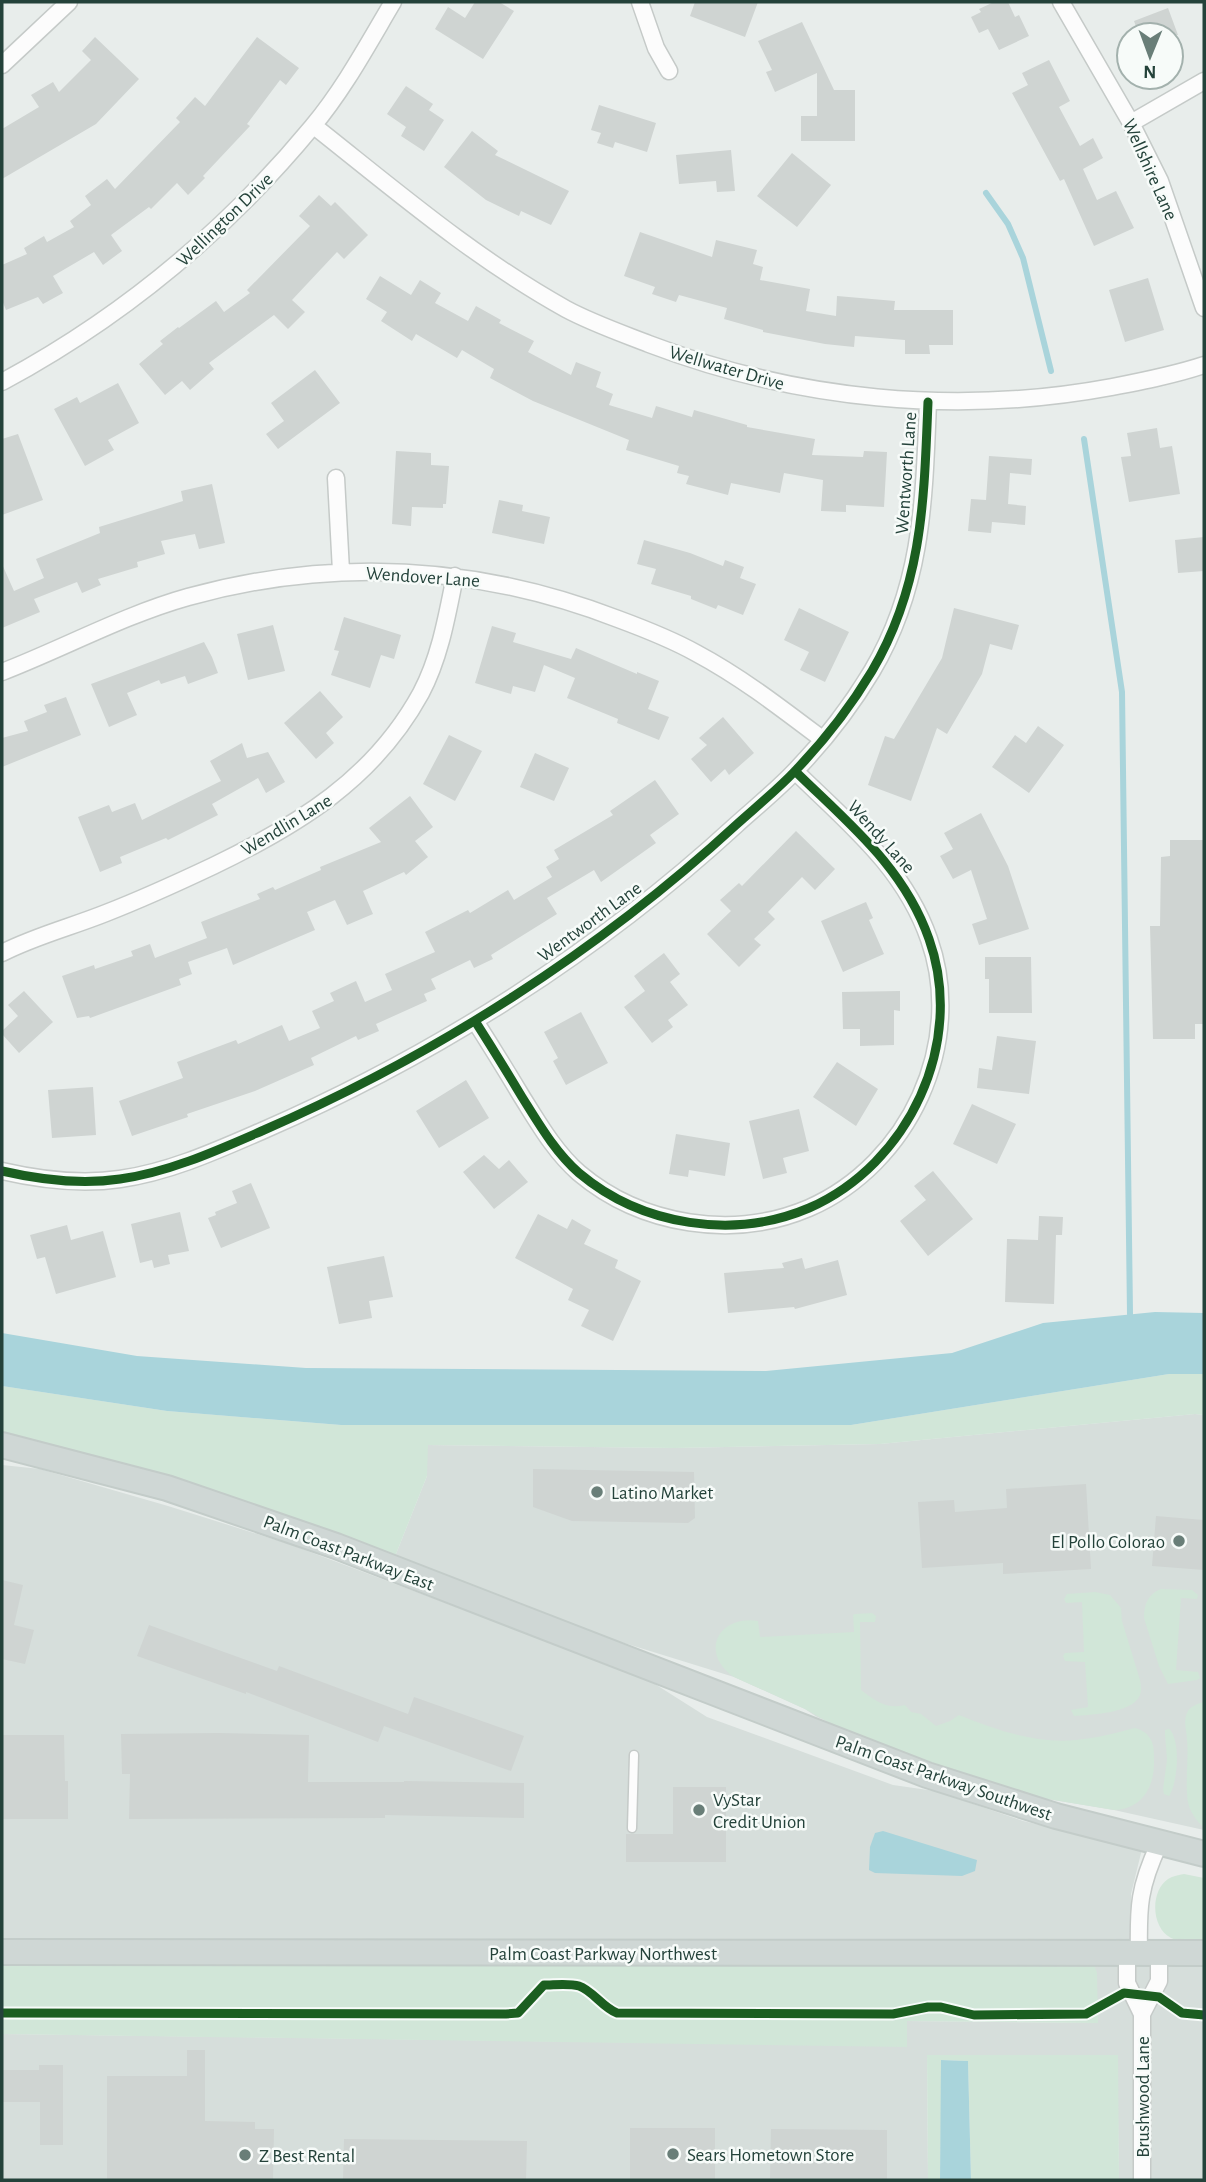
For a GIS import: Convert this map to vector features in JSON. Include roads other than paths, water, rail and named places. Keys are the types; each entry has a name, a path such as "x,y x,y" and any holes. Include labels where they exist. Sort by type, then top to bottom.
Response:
{"main road":[{"name":"Palm Coast Parkway East","path":"2,1445 155,1485 257,1518 688,1683"},
{"name":"Palm Coast Parkway Southwest","path":"688,1683 927,1775 1030,1809 1204,1854"},
{"name":"Palm Coast Parkway Northwest","path":"2,1952 1204,1953"}],"street":[{"path":"2,65 69,2"},
{"name":"Wellington Drive","path":"2,382 67,345 167,274 220,225 314,125 393,2"},
{"path":"640,2 656,48 669,71"},
{"name":"Wellshire Lane","path":"1061,2 1132,123 1160,181 1204,307"},
{"path":"1132,123 1204,81"},
{"name":"Wellwater Drive","path":"314,125 474,252 568,310 671,352 753,377 833,393 928,402 994,401 1046,397 1132,383 1204,365"},
{"name":"Wentworth Lane","path":"2,1171 72,1182 120,1180 167,1169 315,1107 475,1021 591,944 687,870 795,771 847,708 888,642 914,569 925,474 928,402"},
{"path":"336,478 341,571"},
{"name":"Wendover Lane","path":"2,672 129,618 187,597 284,577 341,571 455,576 555,597 670,639 760,692 822,740"},
{"name":"Wendlin Lane","path":"2,953 36,937 142,898 227,859 300,820 344,788 383,748 422,692 444,635 455,576"},
{"name":"Wendy Lane","path":"475,1021 555,1147 579,1173 629,1204 693,1223 740,1224 760,1222 807,1208 845,1187 891,1143 911,1115 926,1086 935,1056 939,1027 937,968 930,940 919,914 893,870 795,771"},
{"name":"Brushwood Lane","path":"1142,2180 1142,2014 1127,1983 1142,1953 1140,1894 1146,1872 1159,1844"},
{"name":"Brushwood Lane","path":"1142,1953 1159,1981 1142,2014"}],"lane":[{"path":"632,1828 634,1755"}],"water":[{"path":"1155,1312 1204,1313 1204,1374 1169,1374 851,1425 341,1425 167,1411 2,1386 2,1333 137,1356 306,1368 766,1371 952,1353 1043,1323"},
{"path":"883,1831 977,1860 975,1871 962,1876 875,1873 869,1870 870,1847 875,1833"},
{"path":"941,2060 968,2061 971,2180 940,2180"}],"waterway":[{"path":"986,193 1008,224 1023,258 1051,371"},
{"path":"1084,439 1122,692 1130,1314"}],"place":[{"name":"Latino Market","path":"597,1492"},
{"name":"El Pollo Colorao","path":"1179,1541"},
{"name":"VyStar Credit Union","path":"699,1810"},
{"name":"Sears Hometown Store","path":"673,2154"},
{"name":"Z Best Rental","path":"245,2155"}]}
